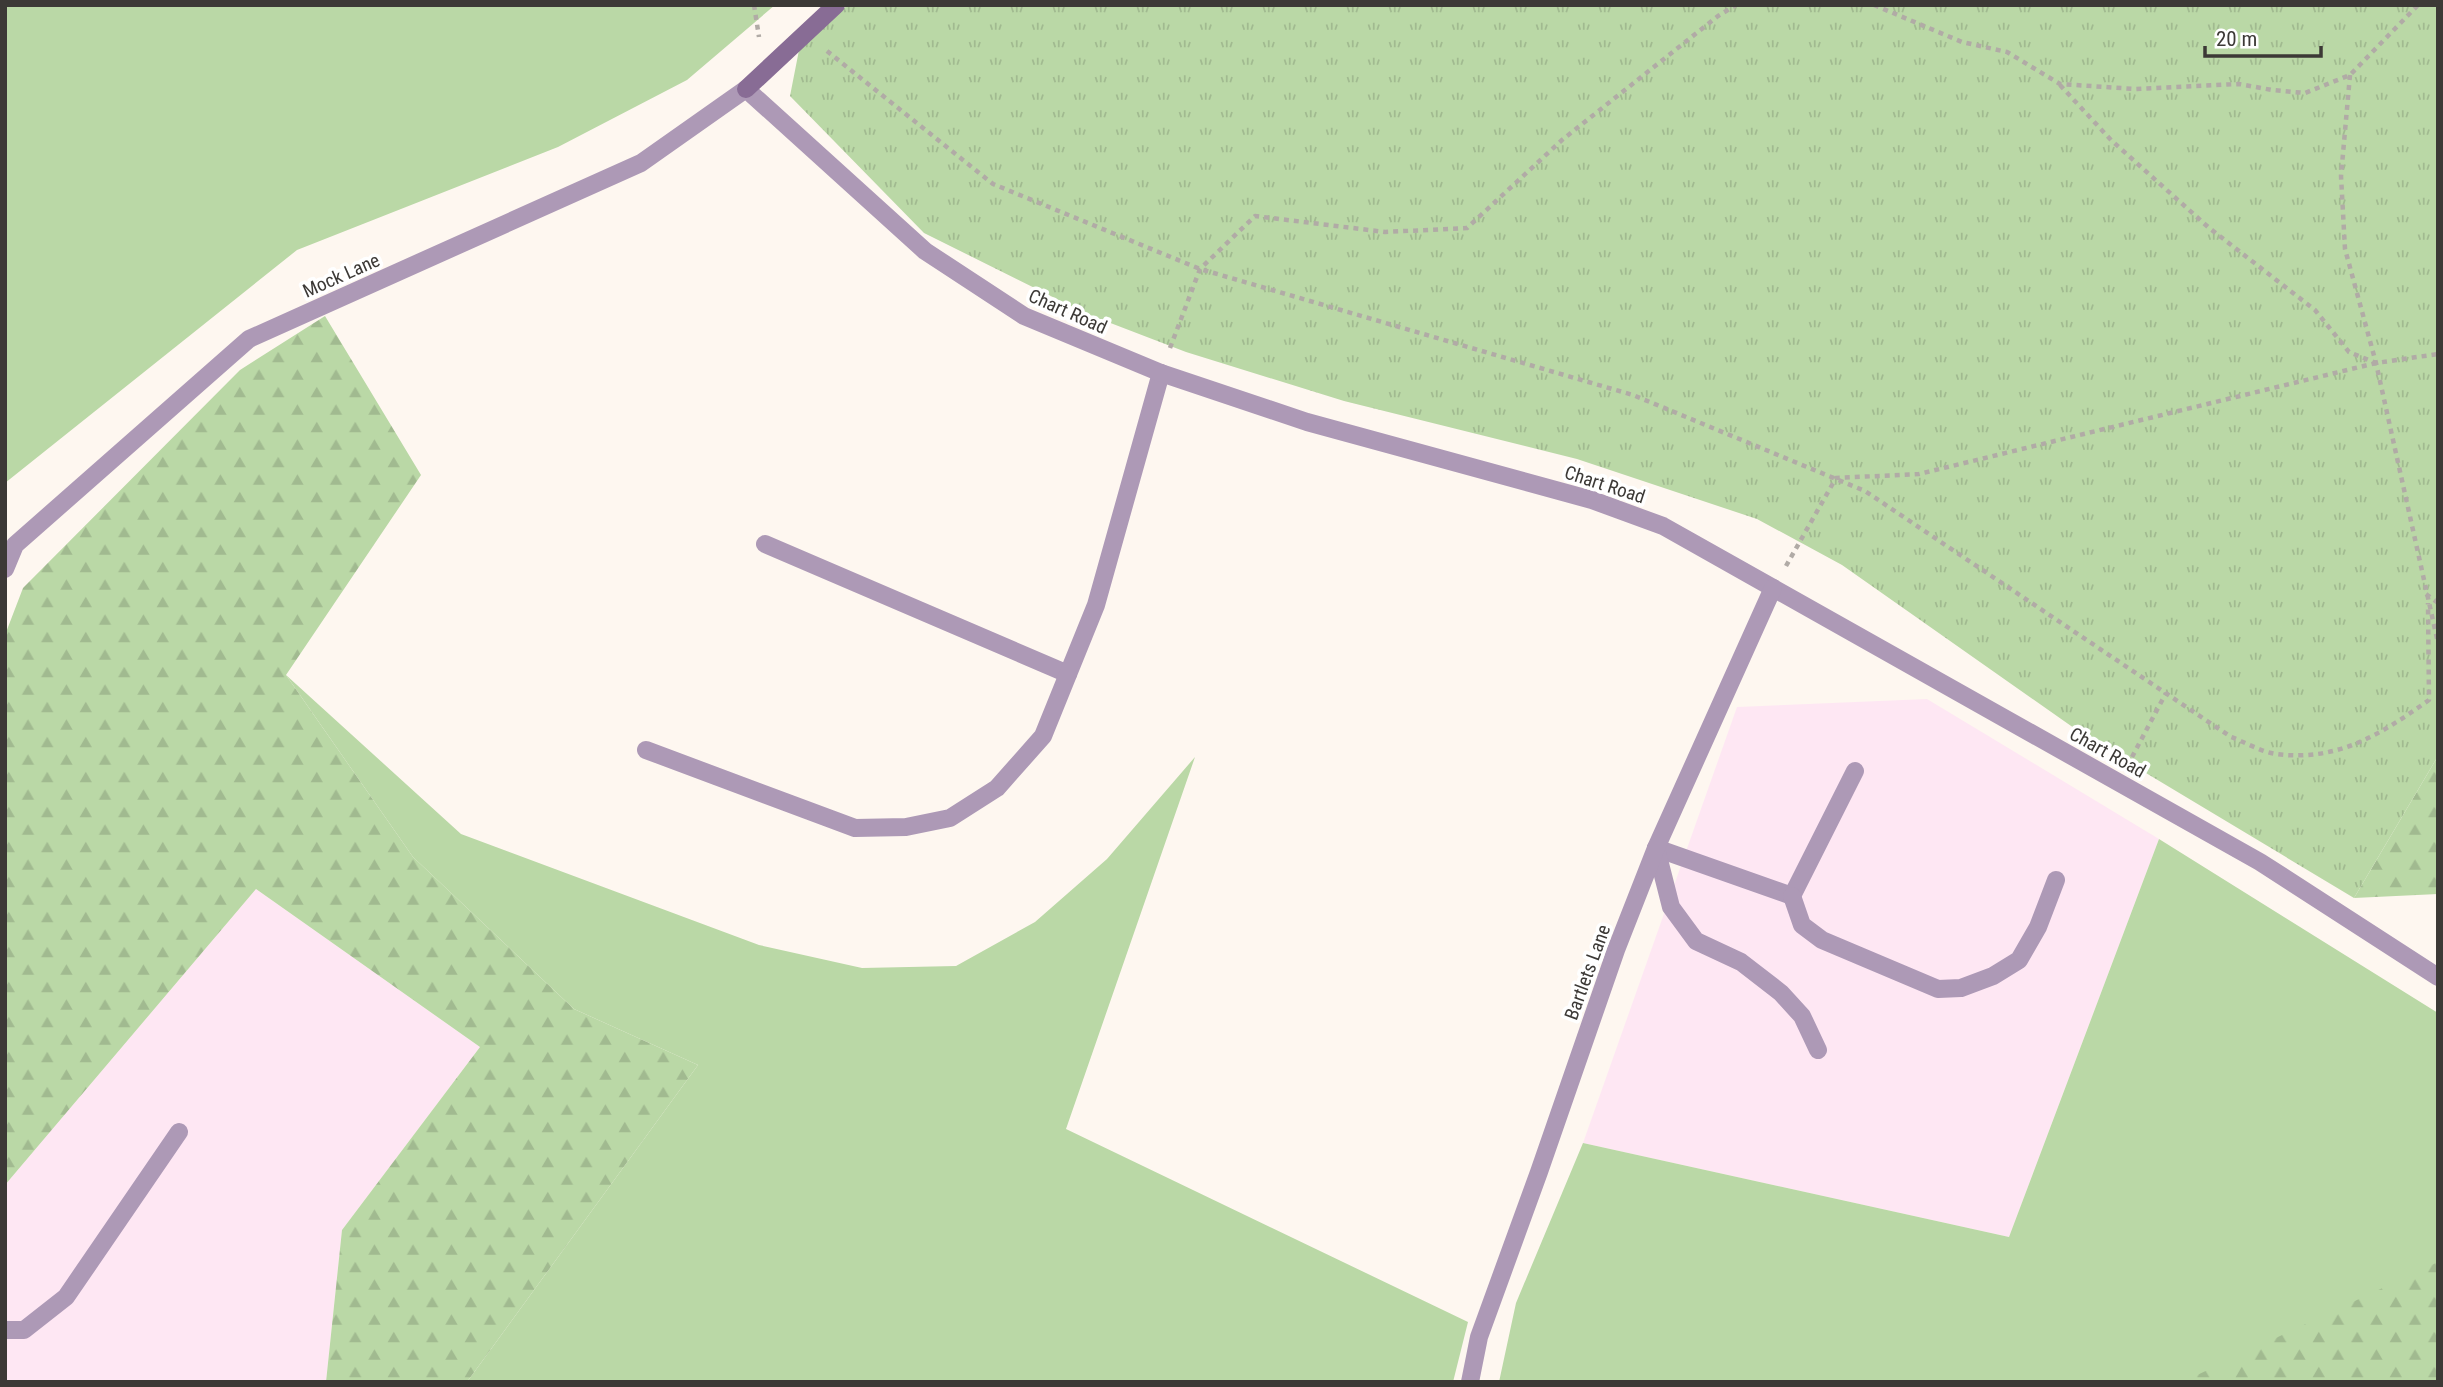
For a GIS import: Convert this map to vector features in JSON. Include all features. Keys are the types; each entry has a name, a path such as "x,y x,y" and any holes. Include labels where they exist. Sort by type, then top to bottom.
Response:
{"street":[{"path":"746,89 836,5"},
{"name":"Chart Road","path":"746,89 925,251 1024,316 1161,373 1307,422 1592,500 1663,526 2260,862 2438,977"},
{"name":"Mock Lane","path":"5,569 15,545 249,340 641,163 746,89"},
{"path":"646,750 855,828 906,827 950,818 997,788 1043,736 1097,605 1161,373"},
{"path":"765,544 1068,674"},
{"name":"Bartlets Lane","path":"1470,1382 1479,1337 1616,950 1656,848 1773,587"},
{"path":"1855,771 1792,896 1802,925 1822,940 1938,989 1961,988 1993,976 2019,960 2038,928 2056,880"},
{"path":"1656,848 1792,896"},
{"path":"1656,848 1671,907 1696,941 1741,962 1782,993 1802,1016 1818,1050"},
{"path":"5,1330 24,1330 66,1297 179,1132"}],"path":[{"path":"1161,373 1200,269 1255,216 1385,232 1467,228 1562,140 1718,16 1736,5"},
{"path":"1874,5 1962,42 2007,52 2060,84 2111,140 2208,226 2315,310 2348,352 2376,363"},
{"path":"2060,84 2136,89 2239,84 2305,93 2350,75 2418,5"},
{"path":"804,33 993,184 1200,269 1633,395 1865,491 2231,737 2274,754 2320,755 2348,748 2382,733 2429,700 2428,603"},
{"path":"2350,75 2341,176 2344,249 2376,363 2438,643"},
{"path":"1836,478 1919,474 2376,363 2438,354"},
{"path":"1773,587 1836,478"},
{"path":"2426,594 2438,603"},
{"path":"2119,783 2166,693"}],"shaded area":[{"path":"1927,699 2159,839 2009,1237 1583,1143 1737,707"},
{"path":"256,889 480,1047 342,1230 326,1382 5,1382 5,1185"}],"green space":[{"path":"5,5 775,5 687,80 558,147 297,250 5,483"},
{"path":"848,5 2438,5 2438,756 2354,898 2091,740 1842,565 1757,519 1577,459 1344,401 1186,352 1087,314 924,233 790,96 800,45"},
{"path":"325,316 421,475 286,675 413,857 574,1009 698,1065 467,1382 326,1382 342,1230 480,1047 256,889 5,1185 5,635 23,588 240,370"},
{"path":"286,675 461,834 759,945 862,968 956,966 1035,922 1107,859 1195,757 1066,1129 1468,1322 1453,1382 467,1382 698,1065 574,1009 413,857"},
{"path":"2438,756 2438,894 2354,898"},
{"path":"2159,839 2438,1013 2438,1382 1499,1382 1516,1303 1583,1143 2009,1237"},
{"path":"2438,1262 2438,1382 2178,1382 2195,1376"}]}
